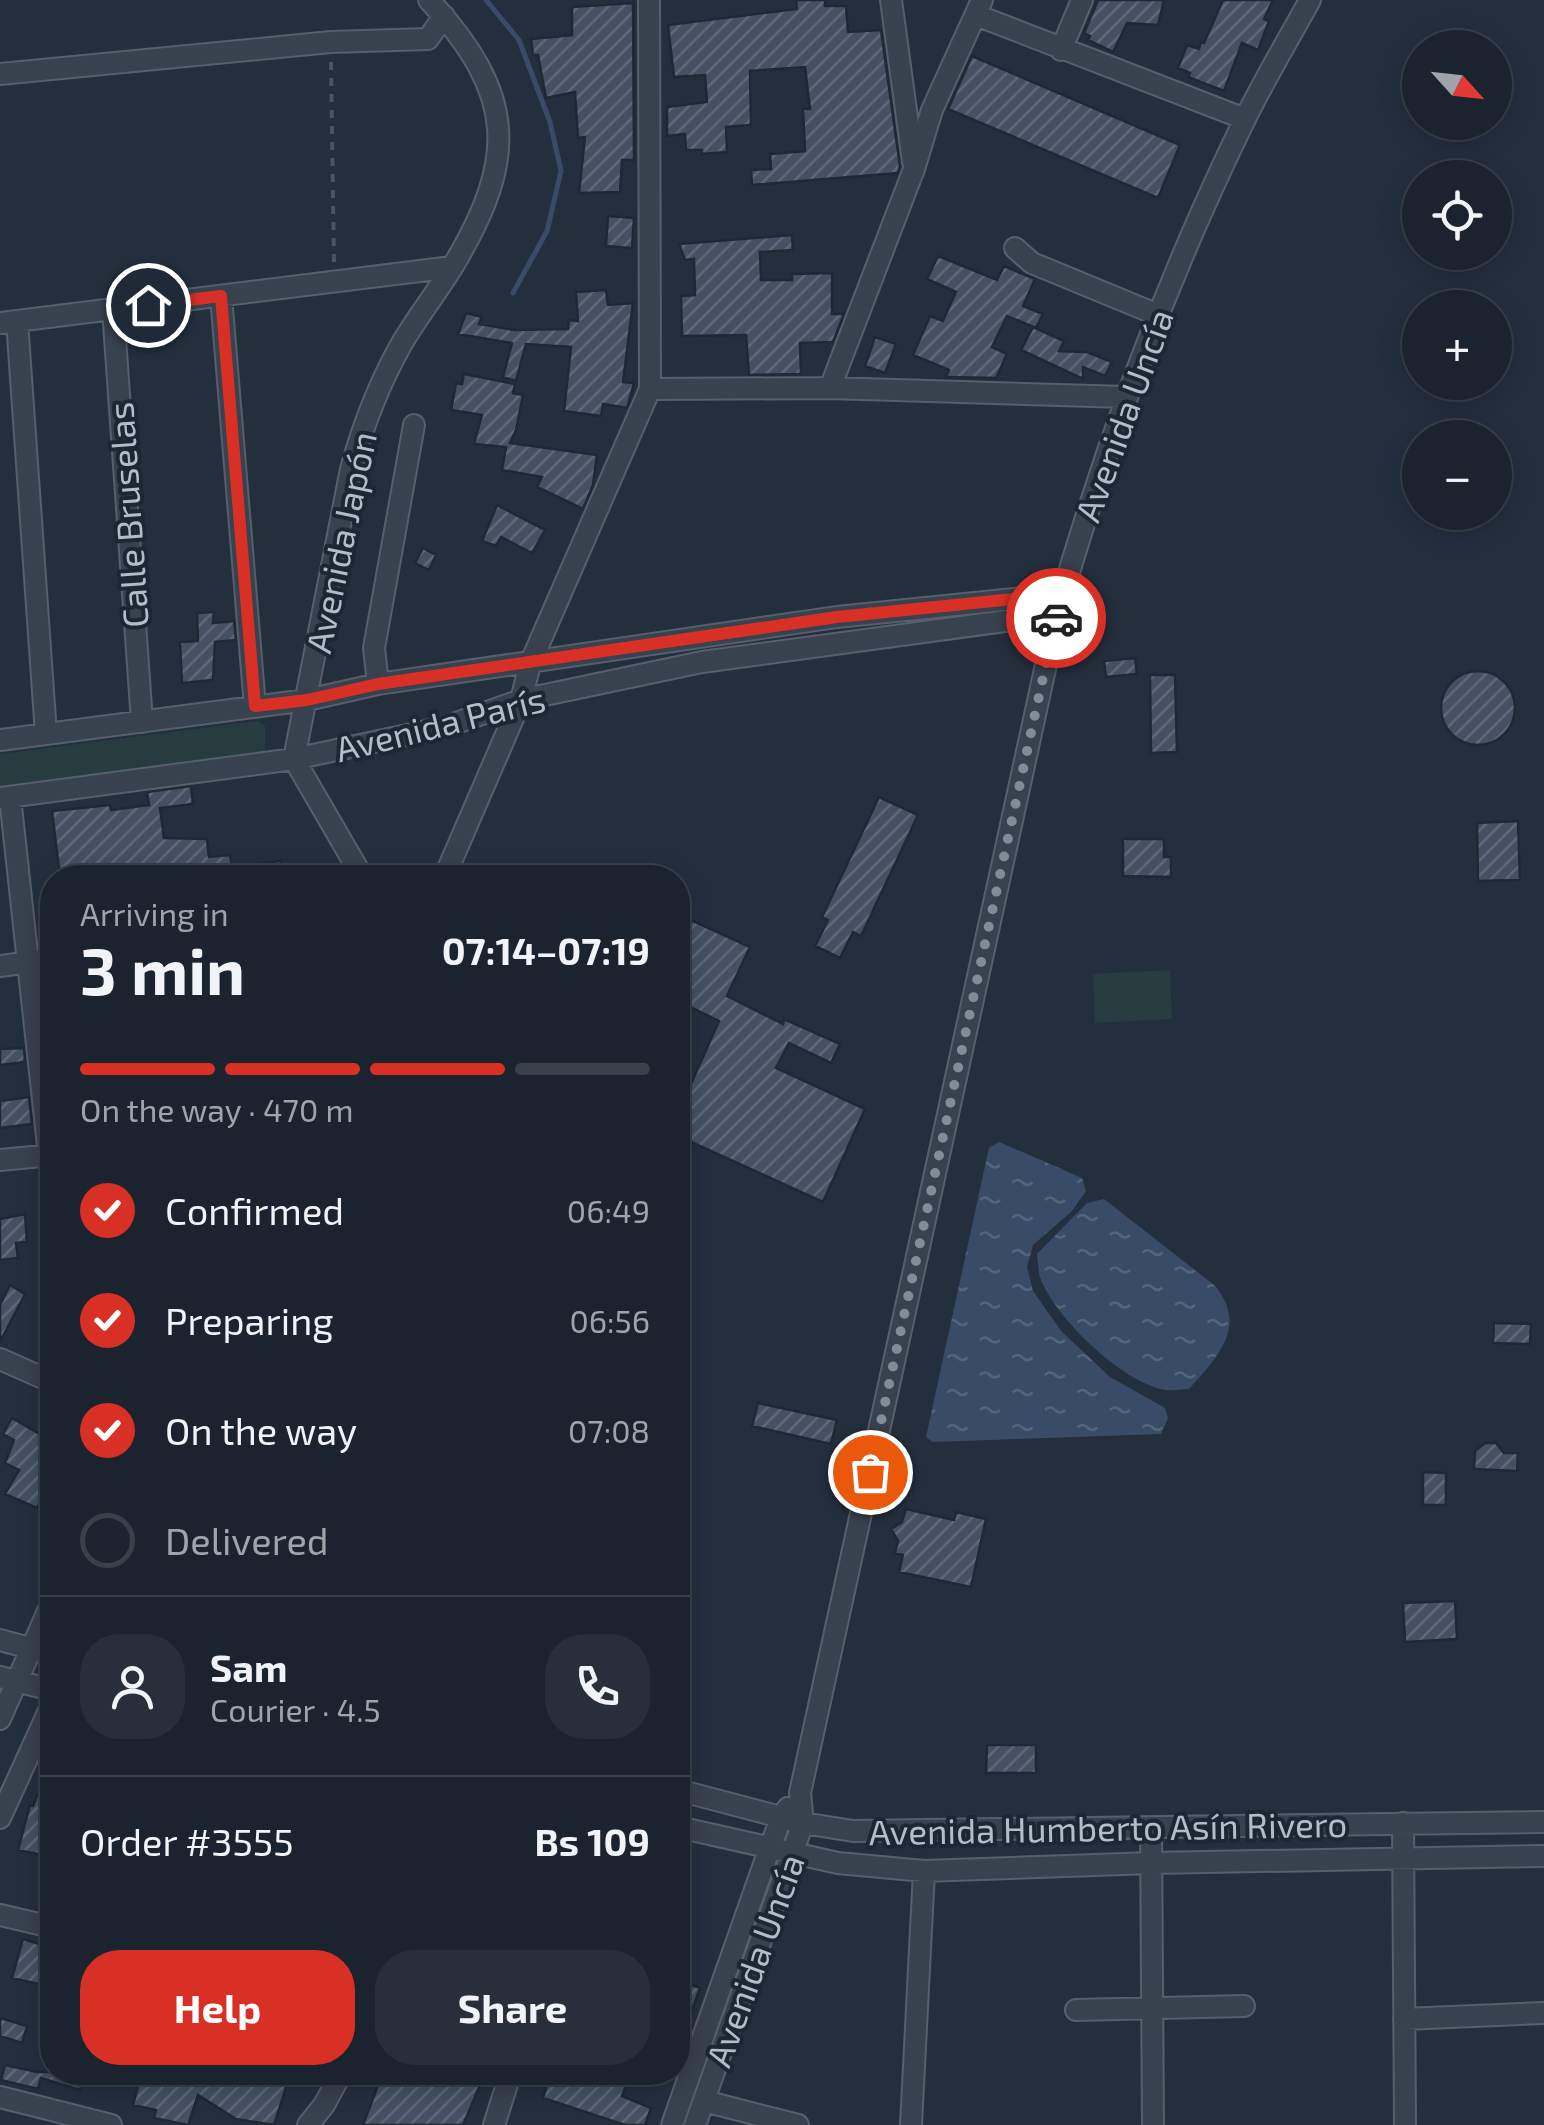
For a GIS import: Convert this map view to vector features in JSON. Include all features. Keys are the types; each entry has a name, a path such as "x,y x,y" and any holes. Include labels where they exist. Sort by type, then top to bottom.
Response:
{"street":[{"name":"Avenida Japón","path":"294,759 350,469 362,427 402,342 452,267 486,206 495,172 499,135 492,92 477,59 429,0"},
{"path":"450,865 522,700 530,664 650,389 650,0"},
{"path":"891,0 914,169"},
{"path":"1061,50 1082,0"},
{"name":"Avenida Uncía","path":"695,2125 803,1822 800,1794 1060,604 1086,512 1158,315 1245,119 1310,0"},
{"path":"830,388 914,169 932,110 979,7 1061,50 1245,119"},
{"path":"0,74 331,42 428,39 444,16"},
{"path":"1015,248 1032,262 1158,315"},
{"path":"46,734 8,322 452,267"},
{"path":"221,296 255,706"},
{"name":"Calle Bruselas","path":"112,309 142,722"},
{"path":"650,389 830,388 1126,397"},
{"path":"378,684 374,648 414,426"},
{"name":"Avenida París","path":"0,740 307,700 378,684 837,617 1060,604"},
{"name":"Avenida París","path":"5,797 294,759 445,726 522,700 702,662 1060,604"},
{"path":"294,759 355,865"},
{"path":"5,797 40,1063"},
{"path":"0,966 40,960"},
{"path":"0,1160 40,1156"},
{"path":"0,1359 40,1377"},
{"path":"0,1640 40,1651"},
{"path":"0,1719 9,1679 40,1654"},
{"path":"9,1679 40,1687"},
{"path":"0,1818 40,1730"},
{"name":"Avenida Humberto Asín Rivero","path":"690,1793 853,1831 1544,1822"},
{"name":"Avenida Uncía","path":"690,2074 782,1816 800,1794"},
{"path":"1404,1823 1405,2125"},
{"path":"1151,1829 1154,2125"},
{"name":"Avenida Humberto Asín Rivero","path":"690,1831 838,1864 924,1872 1544,1856"},
{"path":"911,2125 924,1872"},
{"path":"0,1915 40,1924"},
{"path":"1076,2010 1244,2006"},
{"path":"1404,2020 1544,2013"},
{"path":"308,2125 335,2085"},
{"path":"494,2125 508,2085"},
{"name":"Avenida Uncía","path":"672,2125 686,2085"},
{"path":"0,2097 111,2125"},
{"path":"704,2101 798,2125"}],"path":[{"path":"331,42 334,282"}],"green space":[{"path":"257,721 265,726 265,753 0,789 0,754"},
{"path":"1170,970 1172,1019 1095,1023 1093,974"}],"water":[{"path":"999,1142 1082,1178 1086,1191 1072,1211 1033,1245 1027,1267 1033,1291 1061,1331 1110,1377 1165,1408 1168,1418 1161,1434 933,1442 926,1437 989,1148"},
{"path":"1104,1199 1214,1285 1224,1300 1229,1314 1226,1340 1189,1389 1166,1390 1149,1385 1111,1362 1075,1329 1040,1277 1037,1254 1087,1203"}],"building":[{"path":"796,0 825,0 825,6 846,6 848,32 881,30 898,173 752,185 751,170 771,169 770,154 805,151 803,109 810,109 805,67 750,71 751,125 726,127 727,152 702,154 702,150 686,150 685,134 667,136 667,107 707,102 705,75 674,77 668,25 797,9"},
{"path":"1098,0 1164,0 1158,25 1127,23 1113,52 1088,40 1090,36 1084,33"},
{"path":"1223,0 1273,0 1264,19 1269,21 1258,50 1242,43 1224,91 1188,77 1190,73 1178,68 1187,45 1199,49 1204,43"},
{"path":"633,3 634,160 622,160 620,192 579,193 585,137 578,138 575,92 546,98 531,39 572,35 572,7"},
{"path":"972,56 1180,145 1158,198 948,109"},
{"path":"608,216 634,218 632,248 606,246"},
{"path":"792,235 793,250 760,252 761,280 792,280 792,274 832,273 832,314 844,314 833,342 800,343 801,374 749,375 746,335 682,336 681,296 695,295 694,259 685,260 679,244"},
{"path":"938,256 997,280 1004,266 1035,279 1023,306 1043,314 1036,328 1007,316 992,347 1007,354 996,378 946,377 949,370 913,355 930,316 943,321 956,292 927,279"},
{"path":"606,290 608,305 633,303 623,382 634,383 627,408 603,404 601,416 564,411 571,347 526,344 516,381 503,377 512,343 458,334 466,313 482,317 479,324 514,330 568,329 569,320 578,321 576,292"},
{"path":"1033,327 1064,341 1059,351 1087,352 1112,362 1105,376 1083,367 1083,379 1021,350"},
{"path":"875,337 896,344 885,373 865,366"},
{"path":"464,374 515,384 513,393 523,395 510,443 597,455 593,485 583,509 537,487 542,477 502,470 506,447 474,444 482,415 451,410 456,383 462,384"},
{"path":"497,505 545,530 532,553 501,537 496,546 482,541"},
{"path":"423,548 436,555 429,570 415,563"},
{"path":"214,612 213,623 234,621 236,640 215,642 213,680 182,683 180,642 198,641 197,613"},
{"path":"1135,658 1137,674 1106,677 1104,661"},
{"path":"1478,671 1504,682 1515,708 1504,734 1478,745 1452,734 1441,708 1452,682"},
{"path":"1150,675 1175,675 1177,752 1151,753"},
{"path":"191,786 193,804 160,808 164,838 207,839 209,857 230,855 232,865 59,865 52,811 149,805 147,792"},
{"path":"879,797 918,815 861,936 853,932 840,958 815,946 828,920 822,917"},
{"path":"1518,821 1520,880 1478,881 1477,823"},
{"path":"1123,839 1164,839 1164,857 1171,857 1171,877 1123,876"},
{"path":"281,861 281,865 248,865"},
{"path":"690,920 750,947 727,996 783,1024 784,1019 840,1044 831,1063 789,1043 776,1068 865,1109 823,1202 690,1141 690,1086 719,1021 690,1007"},
{"path":"24,1048 25,1062 0,1065 0,1049"},
{"path":"29,1097 32,1124 0,1128 0,1101"},
{"path":"25,1214 27,1242 16,1243 18,1258 0,1260 0,1219"},
{"path":"10,1285 25,1294 0,1342 0,1305"},
{"path":"1494,1323 1531,1324 1530,1344 1493,1343"},
{"path":"758,1403 837,1420 831,1444 752,1426"},
{"path":"12,1418 38,1433 40,1429 37,1508 5,1494 19,1470 5,1463 14,1440 3,1434"},
{"path":"1485,1443 1496,1443 1504,1453 1518,1453 1517,1471 1474,1469 1475,1451"},
{"path":"1423,1472 1446,1473 1446,1505 1423,1505"},
{"path":"906,1509 954,1520 956,1512 986,1519 971,1587 899,1572 903,1555 895,1553 898,1541 891,1529 902,1522"},
{"path":"1455,1601 1457,1639 1405,1642 1403,1603"},
{"path":"987,1745 1036,1745 1036,1773 986,1773"},
{"path":"40,1788 40,1855 18,1850 30,1805 33,1806"},
{"path":"23,1939 40,1944 40,1984 12,1978"},
{"path":"690,1984 700,1988 690,2009"},
{"path":"0,2018 27,2026 22,2043 0,2036"},
{"path":"5,2065 40,2072 38,2089 1,2080"},
{"path":"138,2085 287,2085 274,2125 236,2119 198,2095 188,2125 154,2118 156,2110 133,2105"},
{"path":"378,2085 480,2085 463,2125 363,2125"},
{"path":"547,2085 626,2085 622,2096 651,2108 645,2125 625,2125 543,2098"}],"waterway":[{"path":"486,0 519,40 550,122 561,171 547,231 513,293"}],"way so far":[{"path":"870,1472 1056,618"}],"route":[{"path":"148,305 221,296 255,706 307,700 378,684 837,617 1063,594 1056,618"}]}
